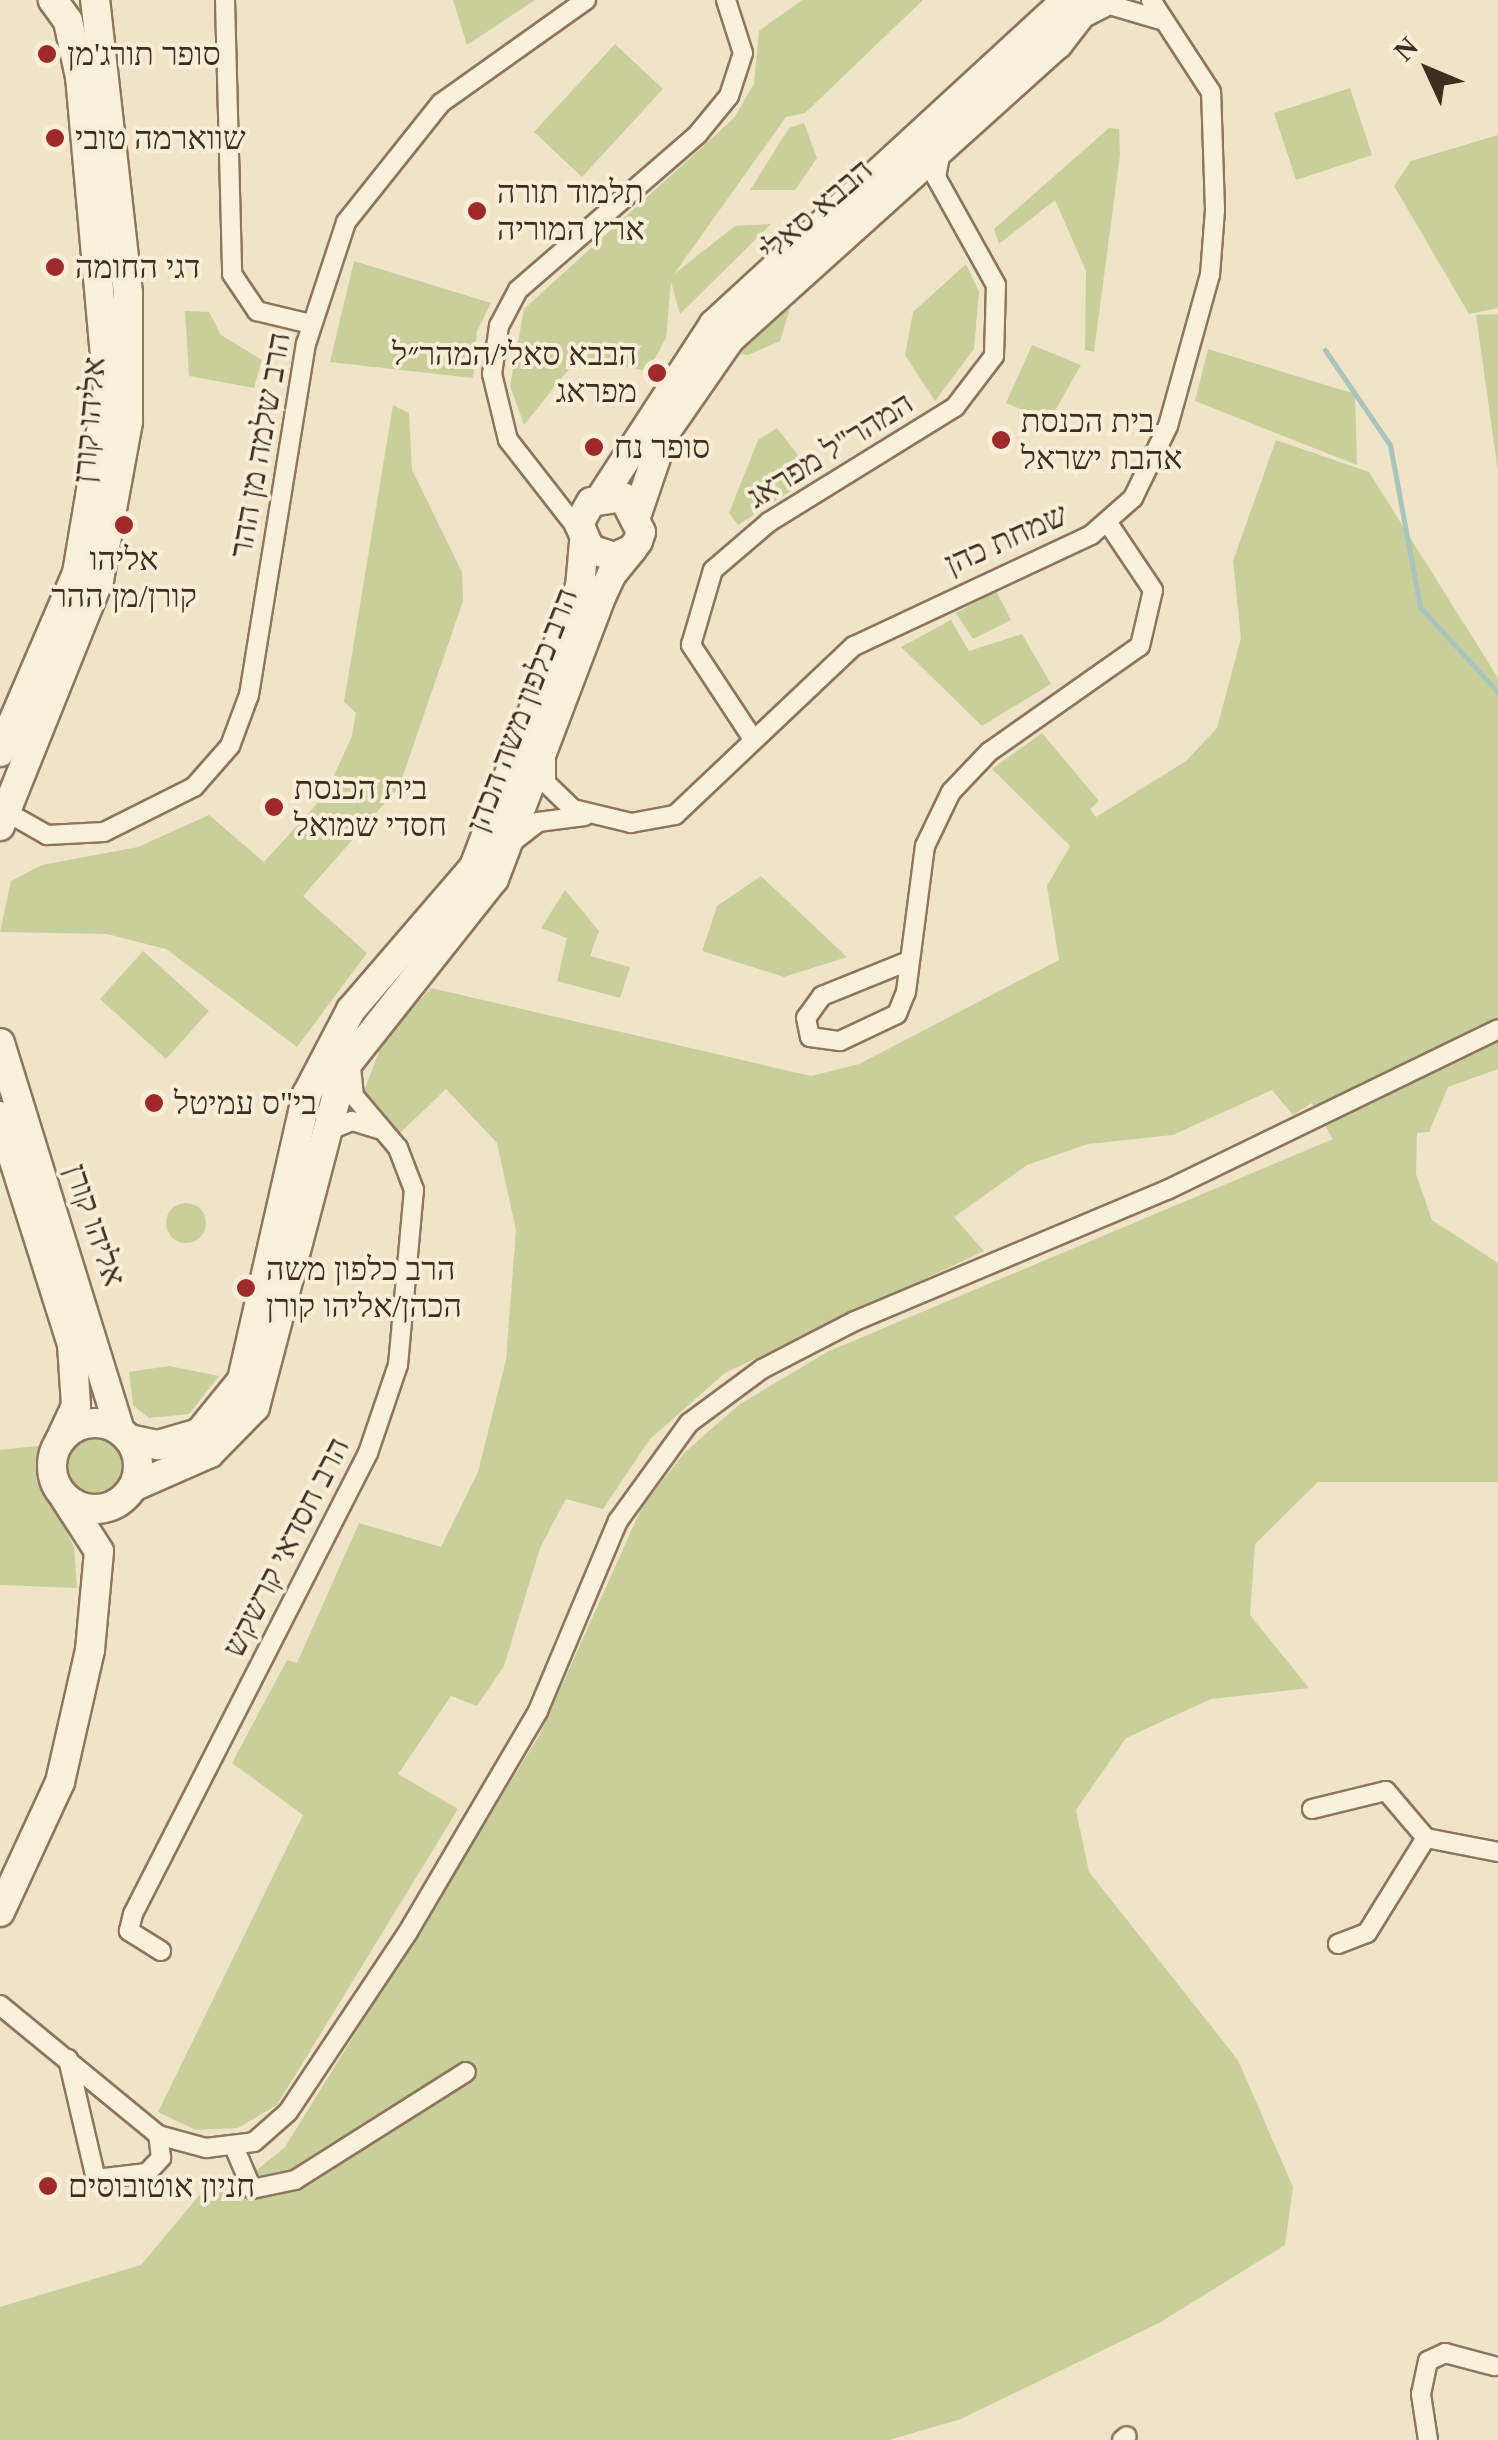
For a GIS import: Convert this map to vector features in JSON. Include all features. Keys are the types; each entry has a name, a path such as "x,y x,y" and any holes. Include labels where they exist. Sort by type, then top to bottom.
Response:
{"street":[{"name":"אליהו קורן","path":"0,752 78,573 108,390 80,76 68,20 53,0"},
{"name":"אליהו קורן","path":"2,818 99,580 128,422 128,293 95,0"},
{"path":"225,0 232,274 257,311 311,324"},
{"name":"הרב שלמה מן ההר","path":"2,818 47,835 104,832 194,787 230,746 248,695 311,324 346,222 398,147 441,103 586,0"},
{"path":"632,549 606,557 582,537 519,460 498,412 499,326 518,290 698,136 729,96 743,53 726,0"},
{"name":"שמחת כהן","path":"510,845 538,822 589,816 630,823 675,815 753,740 888,625 1108,523 1133,498 1168,426 1210,274 1211,92 1151,0"},
{"path":"1078,8 1110,5 1169,24"},
{"name":"הבבא סאלי","path":"632,549 646,468 709,364 781,286 942,147 1078,8"},
{"name":"הבבא סאלי","path":"582,537 596,499 714,324 1078,8"},
{"name":"המהר\"ל מפראג","path":"753,740 697,663 699,596 741,542 955,407 984,377 998,332 996,286 936,176 942,147"},
{"path":"892,191 937,194 952,207"},
{"path":"549,494 596,499 638,511"},
{"path":"906,962 822,996 809,1009 810,1037 840,1041 896,1014 906,962 926,846 952,792 989,752 1140,646 1153,590 1108,523"},
{"name":"הרב כלפון משה הכהן","path":"124,1435 158,1445 198,1433 242,1380 315,1076 352,1010 474,866 580,587 582,537"},
{"name":"הרב כלפון משה הכהן","path":"128,1494 210,1454 255,1408 279,1342 320,1134 351,1054 476,903 510,845 602,596 632,549"},
{"path":"546,750 555,798 589,816"},
{"path":"0,2005 158,2134 236,2148 288,2112 408,1932 546,1695 618,1521 690,1424 762,1369 855,1321 1167,1190 1498,1029"},
{"name":"אליהו קורן","path":"0,1043 124,1435"},
{"name":"הרב חסדאי קרשקש","path":"162,1950 128,1931 133,1914 361,1468 398,1366 416,1215 408,1168 388,1134 354,1096 351,1054"},
{"name":"אליהו קורן","path":"0,1116 72,1344 76,1406 60,1442"},
{"path":"320,1134 352,1121 388,1134"},
{"path":"0,1912 65,1763 99,1569 138,1468 124,1435 88,1424 60,1442 52,1470 64,1497 94,1537 99,1569"},
{"path":"64,1497 99,1510 128,1494"},
{"path":"1312,1808 1386,1792 1426,1838 1498,1852"},
{"path":"1338,1944 1367,1933 1426,1838"},
{"path":"68,2058 96,2179 131,2182 148,2173 162,2158 158,2134"},
{"path":"236,2148 252,2188 294,2180 466,2072"},
{"path":"1428,2440 1421,2394 1428,2361 1445,2353 1494,2366"}],"green space":[{"path":"453,0 535,0 467,45"},
{"path":"802,0 923,0 805,113 786,117 674,274 735,226 771,224 680,314 671,282 666,338 648,371 578,358 524,425 510,386 524,309 734,118 754,84 759,31"},
{"path":"615,44 663,89 582,177 534,132"},
{"path":"1350,88 1372,155 1296,180 1274,113"},
{"path":"804,123 817,158 795,190 750,190 789,128"},
{"path":"1109,128 1119,129 1120,155 1094,352 1085,350 1086,271 1055,200 999,244 994,229"},
{"path":"1498,135 1498,308 1469,314 1394,186 1411,161"},
{"path":"354,261 491,303 477,331 473,378 330,362"},
{"path":"966,264 979,292 974,349 935,401 905,355 913,312"},
{"path":"796,289 780,341 748,355 723,352"},
{"path":"185,311 209,312 221,335 262,360 254,388 189,376"},
{"path":"1498,314 1498,472 1476,315"},
{"path":"1032,345 1081,365 1049,421 1006,403"},
{"path":"1208,349 1355,394 1357,465 1195,401"},
{"path":"393,405 409,413 412,470 462,572 463,601 399,787 303,896 367,953 297,1047 166,949 107,934 0,932 11,881 42,865 138,847 209,815 264,862 325,795 352,736 356,713 344,702"},
{"path":"777,428 814,476 738,525 729,513 758,440"},
{"path":"1276,440 1369,472 1498,678 1498,1069 1448,1087 1429,1132 1417,1133 1416,1174 1432,1220 1498,1263 1498,1482 1318,1482 1255,1544 1250,1615 1309,1688 1211,1699 1126,1738 1076,1810 1089,1872 1238,2060 1293,2187 1285,2245 1159,2323 961,2419 889,2440 0,2440 0,2307 141,2265 207,2186 258,2169 285,2147 540,1734 642,1507 685,1452 740,1404 827,1352 1333,1139 1312,1103 1293,1115 1272,1090 1173,1135 1088,1144 1027,1165 954,1217 984,1251 725,1373 650,1439 603,1509 566,1499 540,1548 504,1666 477,1706 451,1696 398,1774 458,1809 277,2105 238,2128 196,2130 158,2112 303,1815 232,1763 287,1660 297,1663 359,1523 441,1547 478,1472 506,1360 516,1230 497,1143 446,1089 399,1134 361,1099 384,1038 431,988 811,1076 859,1064 1059,960 1047,886 1070,846 992,769 1042,733 1099,801 1090,809 1096,817 1186,761 1217,728 1241,638 1233,561"},
{"path":"996,591 1011,620 973,639 956,613"},
{"path":"951,620 969,651 1022,634 1051,684 982,726 901,647"},
{"path":"761,876 847,957 784,977 702,951 717,906"},
{"path":"565,890 599,931 590,956 630,967 620,998 557,981 567,938 541,928"},
{"path":"143,951 209,1011 166,1059 100,999"},
{"path":"186,1203 200,1209 206,1223 200,1237 186,1243 172,1237 166,1223 172,1209"},
{"path":"169,1366 219,1376 189,1414 149,1418 133,1405 129,1372"},
{"path":"95,1431 120,1441 130,1466 120,1491 95,1501 70,1491 60,1466 70,1441"},
{"path":"45,1445 40,1478 74,1547 77,1588 0,1585 0,1450"}],"waterway":[{"path":"1325,350 1390,445 1420,607 1498,692"}],"place":[{"name":"סופר תורג'מן","path":"47,54"},
{"name":"שווארמה טובי","path":"55,138"},
{"name":"תלמוד תורה ארץ המוריה","path":"477,211"},
{"name":"דגי החומה","path":"55,267"},
{"name":"הבבא סאלי/המהר״ל מפראג","path":"657,373"},
{"name":"בית הכנסת אהבת ישראל","path":"1001,440"},
{"name":"סופר נח","path":"594,447"},
{"name":"אליהו קורן/מן ההר","path":"124,525"},
{"name":"בית הכנסת חסדי שמואל","path":"274,807"},
{"name":"בי\"ס עמיטל","path":"154,1103"},
{"name":"הרב כלפון משה הכהן/אליהו קורן","path":"246,1288"},
{"name":"חניון אוטובוסים","path":"48,2186"}]}
